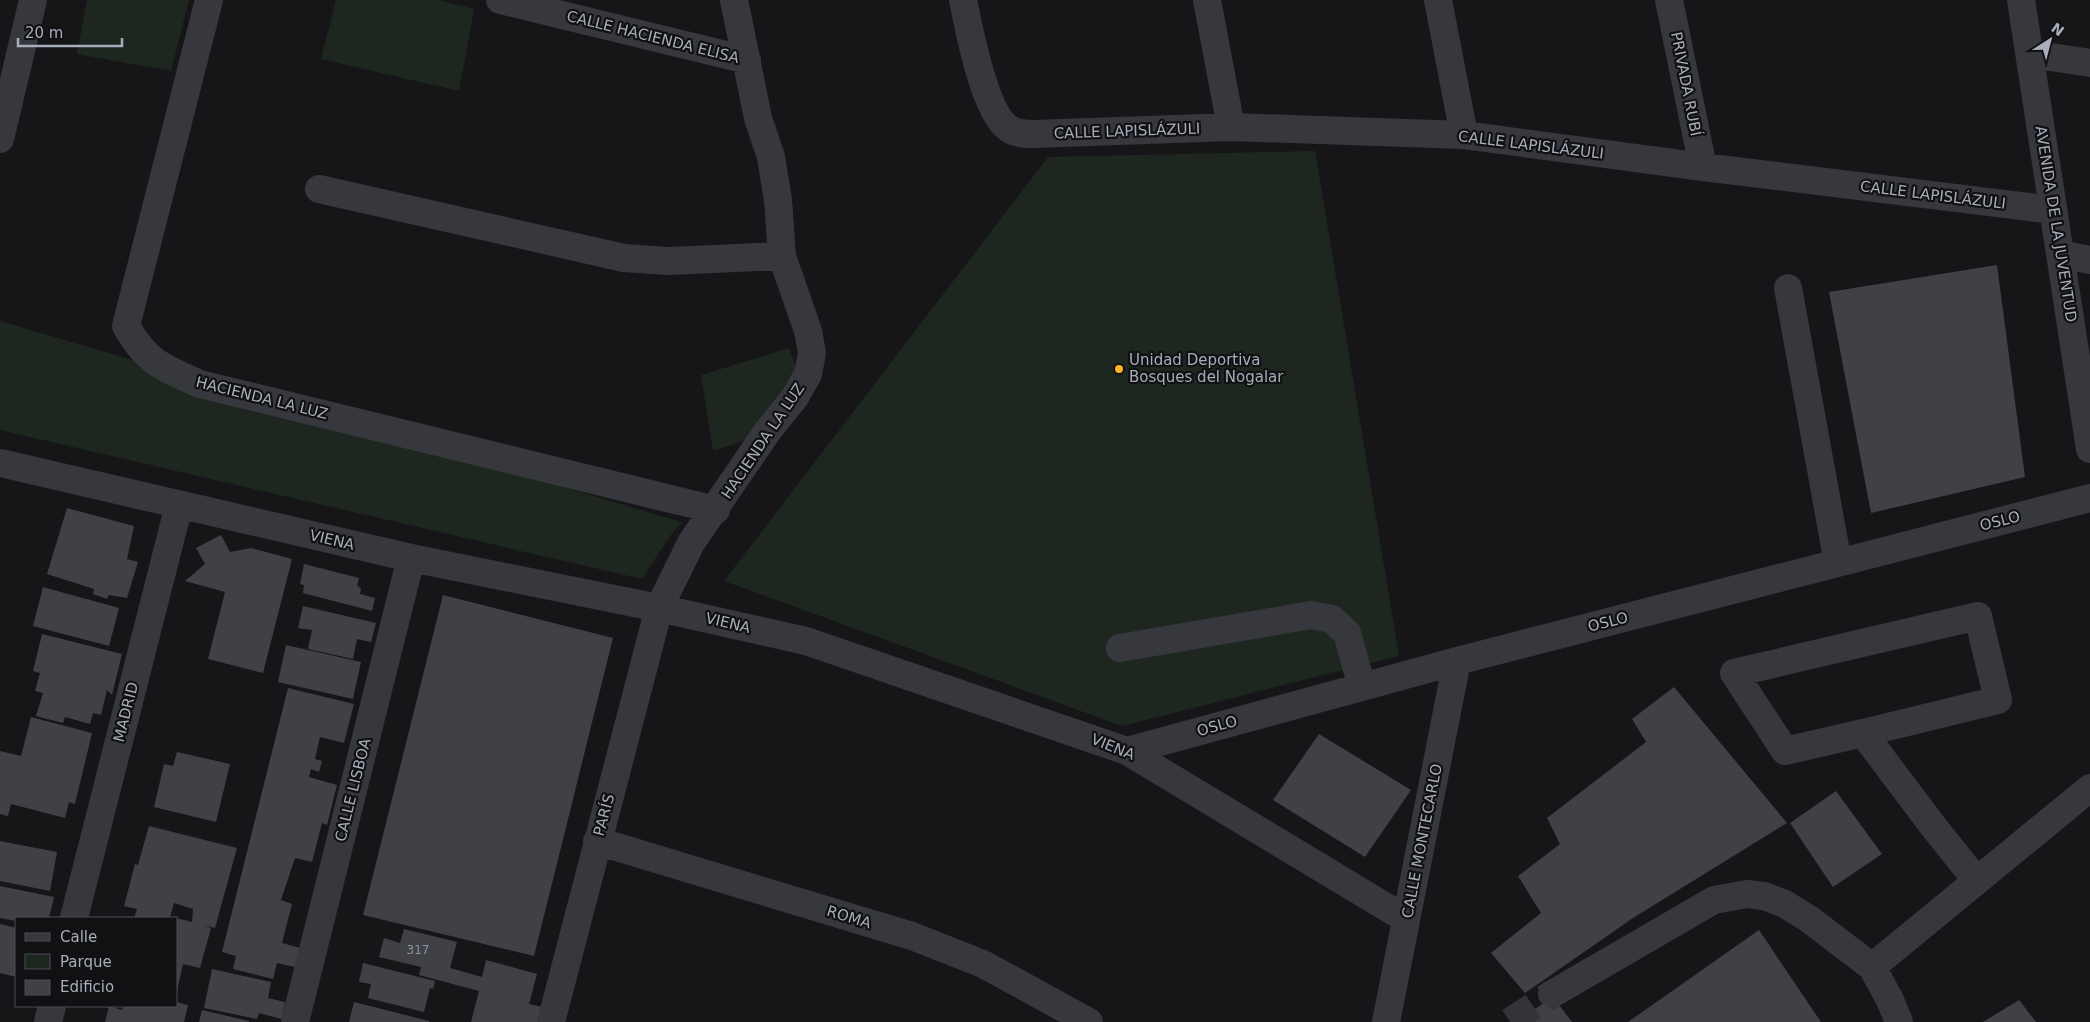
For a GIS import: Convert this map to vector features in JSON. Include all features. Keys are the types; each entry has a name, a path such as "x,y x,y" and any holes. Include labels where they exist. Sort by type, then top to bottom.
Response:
{"street":[{"path":"0,139 33,0"},
{"name":"HACIENDA LA LUZ","path":"209,0 126,326 136,344 150,360 200,384 716,510"},
{"name":"CALLE HACIENDA ELISA","path":"500,0 747,60"},
{"name":"HACIENDA LA LUZ","path":"659,608 691,544 716,510 767,432 795,397 808,374 812,353 808,331 782,256 778,200 771,157 758,118 734,0"},
{"name":"CALLE LAPISLÁZULI","path":"963,0 977,64 994,108 1002,122 1015,132 1034,134 1231,127 1464,135 1703,167 2053,210"},
{"path":"1207,0 1231,127"},
{"path":"1438,0 1464,135"},
{"name":"PRIVADA RUBÍ","path":"1669,0 1703,167"},
{"name":"AVENIDA DE LA JUVENTUD","path":"2021,0 2031,54 2090,449"},
{"path":"2031,54 2090,63"},
{"path":"319,189 624,258 668,261 782,256"},
{"path":"2060,254 2090,260"},
{"path":"1788,288 1838,563"},
{"name":"VIENA","path":"0,463 411,558 659,608 806,641 1127,750 1406,919"},
{"name":"OSLO","path":"1127,750 1457,661 2090,498"},
{"name":"MADRID","path":"74,917 179,505"},
{"name":"CALLE LISBOA","path":"296,1022 411,558"},
{"name":"PARÍS","path":"551,1022 659,608"},
{"path":"1120,648 1311,615 1332,618 1347,633 1362,687"},
{"path":"1978,616 1998,700 1863,733 1785,751 1734,673 1978,616"},
{"name":"CALLE MONTECARLO","path":"1386,1022 1457,661"},
{"path":"1863,733 1977,881"},
{"path":"1872,967 2090,788"},
{"name":"ROMA","path":"598,841 912,936 983,964 1089,1022"},
{"path":"1552,994 1714,900 1747,894 1764,896 1785,904 1809,919 1872,967 1890,1000 1899,1022"},
{"path":"48,1022 52,1007"}],"green space":[{"path":"87,0 189,0 171,71 77,54"},
{"path":"336,0 438,0 474,9 459,91 321,59"},
{"name":"Unidad Deportiva Bosques del Nogalar","path":"1315,151 1399,656 1122,726 724,581 1048,157"},
{"path":"0,321 682,522 670,536 642,579 0,430"},
{"path":"789,348 799,376 749,439 713,451 701,375"}],"building":[{"path":"1997,265 2025,477 1871,513 1829,292"},
{"path":"67,508 134,526 127,559 138,562 127,598 109,595 107,599 93,594 94,589 47,574"},
{"path":"221,535 230,552 251,548 292,559 263,673 208,659 225,592 185,581 205,564 196,548"},
{"path":"304,564 359,578 357,585 361,589 360,594 375,598 372,611 303,593 304,585 300,584"},
{"path":"43,587 119,608 109,646 33,626"},
{"path":"443,595 613,638 534,956 363,915"},
{"path":"303,606 376,623 371,642 357,639 353,659 308,649 312,630 298,628"},
{"path":"42,634 122,654 112,695 107,690 101,715 93,713 90,724 65,717 63,723 36,716 43,693 35,691 40,673 33,671"},
{"path":"286,645 361,662 353,699 278,682"},
{"path":"1674,687 1787,823 1633,918 1525,993 1491,953 1541,913 1518,876 1560,844 1547,818 1646,742 1632,719"},
{"path":"288,688 354,704 344,743 320,737 315,759 322,761 319,772 311,769 309,777 337,785 327,825 322,823 312,862 295,858 281,900 292,904 282,943 304,949 299,968 277,963 273,979 233,969 236,956 222,952"},
{"path":"31,717 92,733 75,804 69,802 65,818 11,804 8,816 0,814 0,751 21,756"},
{"path":"1319,734 1411,790 1365,857 1273,800"},
{"path":"177,752 230,764 216,822 154,807 164,764 173,766"},
{"path":"1836,791 1882,854 1833,887 1790,823"},
{"path":"149,826 237,848 215,928 203,925 211,928 200,968 183,964 178,986 178,918 192,922 193,909 174,903 170,917 134,917 137,909 124,906 135,864 138,865"},
{"path":"0,841 57,852 50,891 0,881"},
{"path":"0,886 54,897 49,917 15,917 15,921 0,918"},
{"path":"0,924 15,928 15,977 0,973"},
{"path":"404,929 457,942 450,968 482,977 486,960 537,974 529,1004 543,1007 540,1022 471,1022 479,991 419,975 421,967 379,957 384,938 400,943"},
{"path":"1759,930 1821,1022 1628,1022"},
{"path":"363,963 435,981 433,989 430,988 424,1012 368,998 371,984 359,982"},
{"path":"212,969 271,982 268,998 285,1002 282,1019 259,1013 257,1019 204,1008"},
{"path":"1553,997 1572,1022 1516,1022"},
{"path":"2019,1000 2036,1022 1983,1022"},
{"path":"178,1002 188,1005 184,1022 105,1022 109,1007 122,1010 123,1007 178,1007"},
{"path":"354,1002 429,1021 429,1022 349,1022"},
{"path":"202,1010 249,1021 249,1022 199,1022"}],"tunnel":[{"path":"1510,1022 1552,994"}],"place":[{"name":"Unidad Deportiva Bosques del Nogalar","path":"1119,369"}]}
